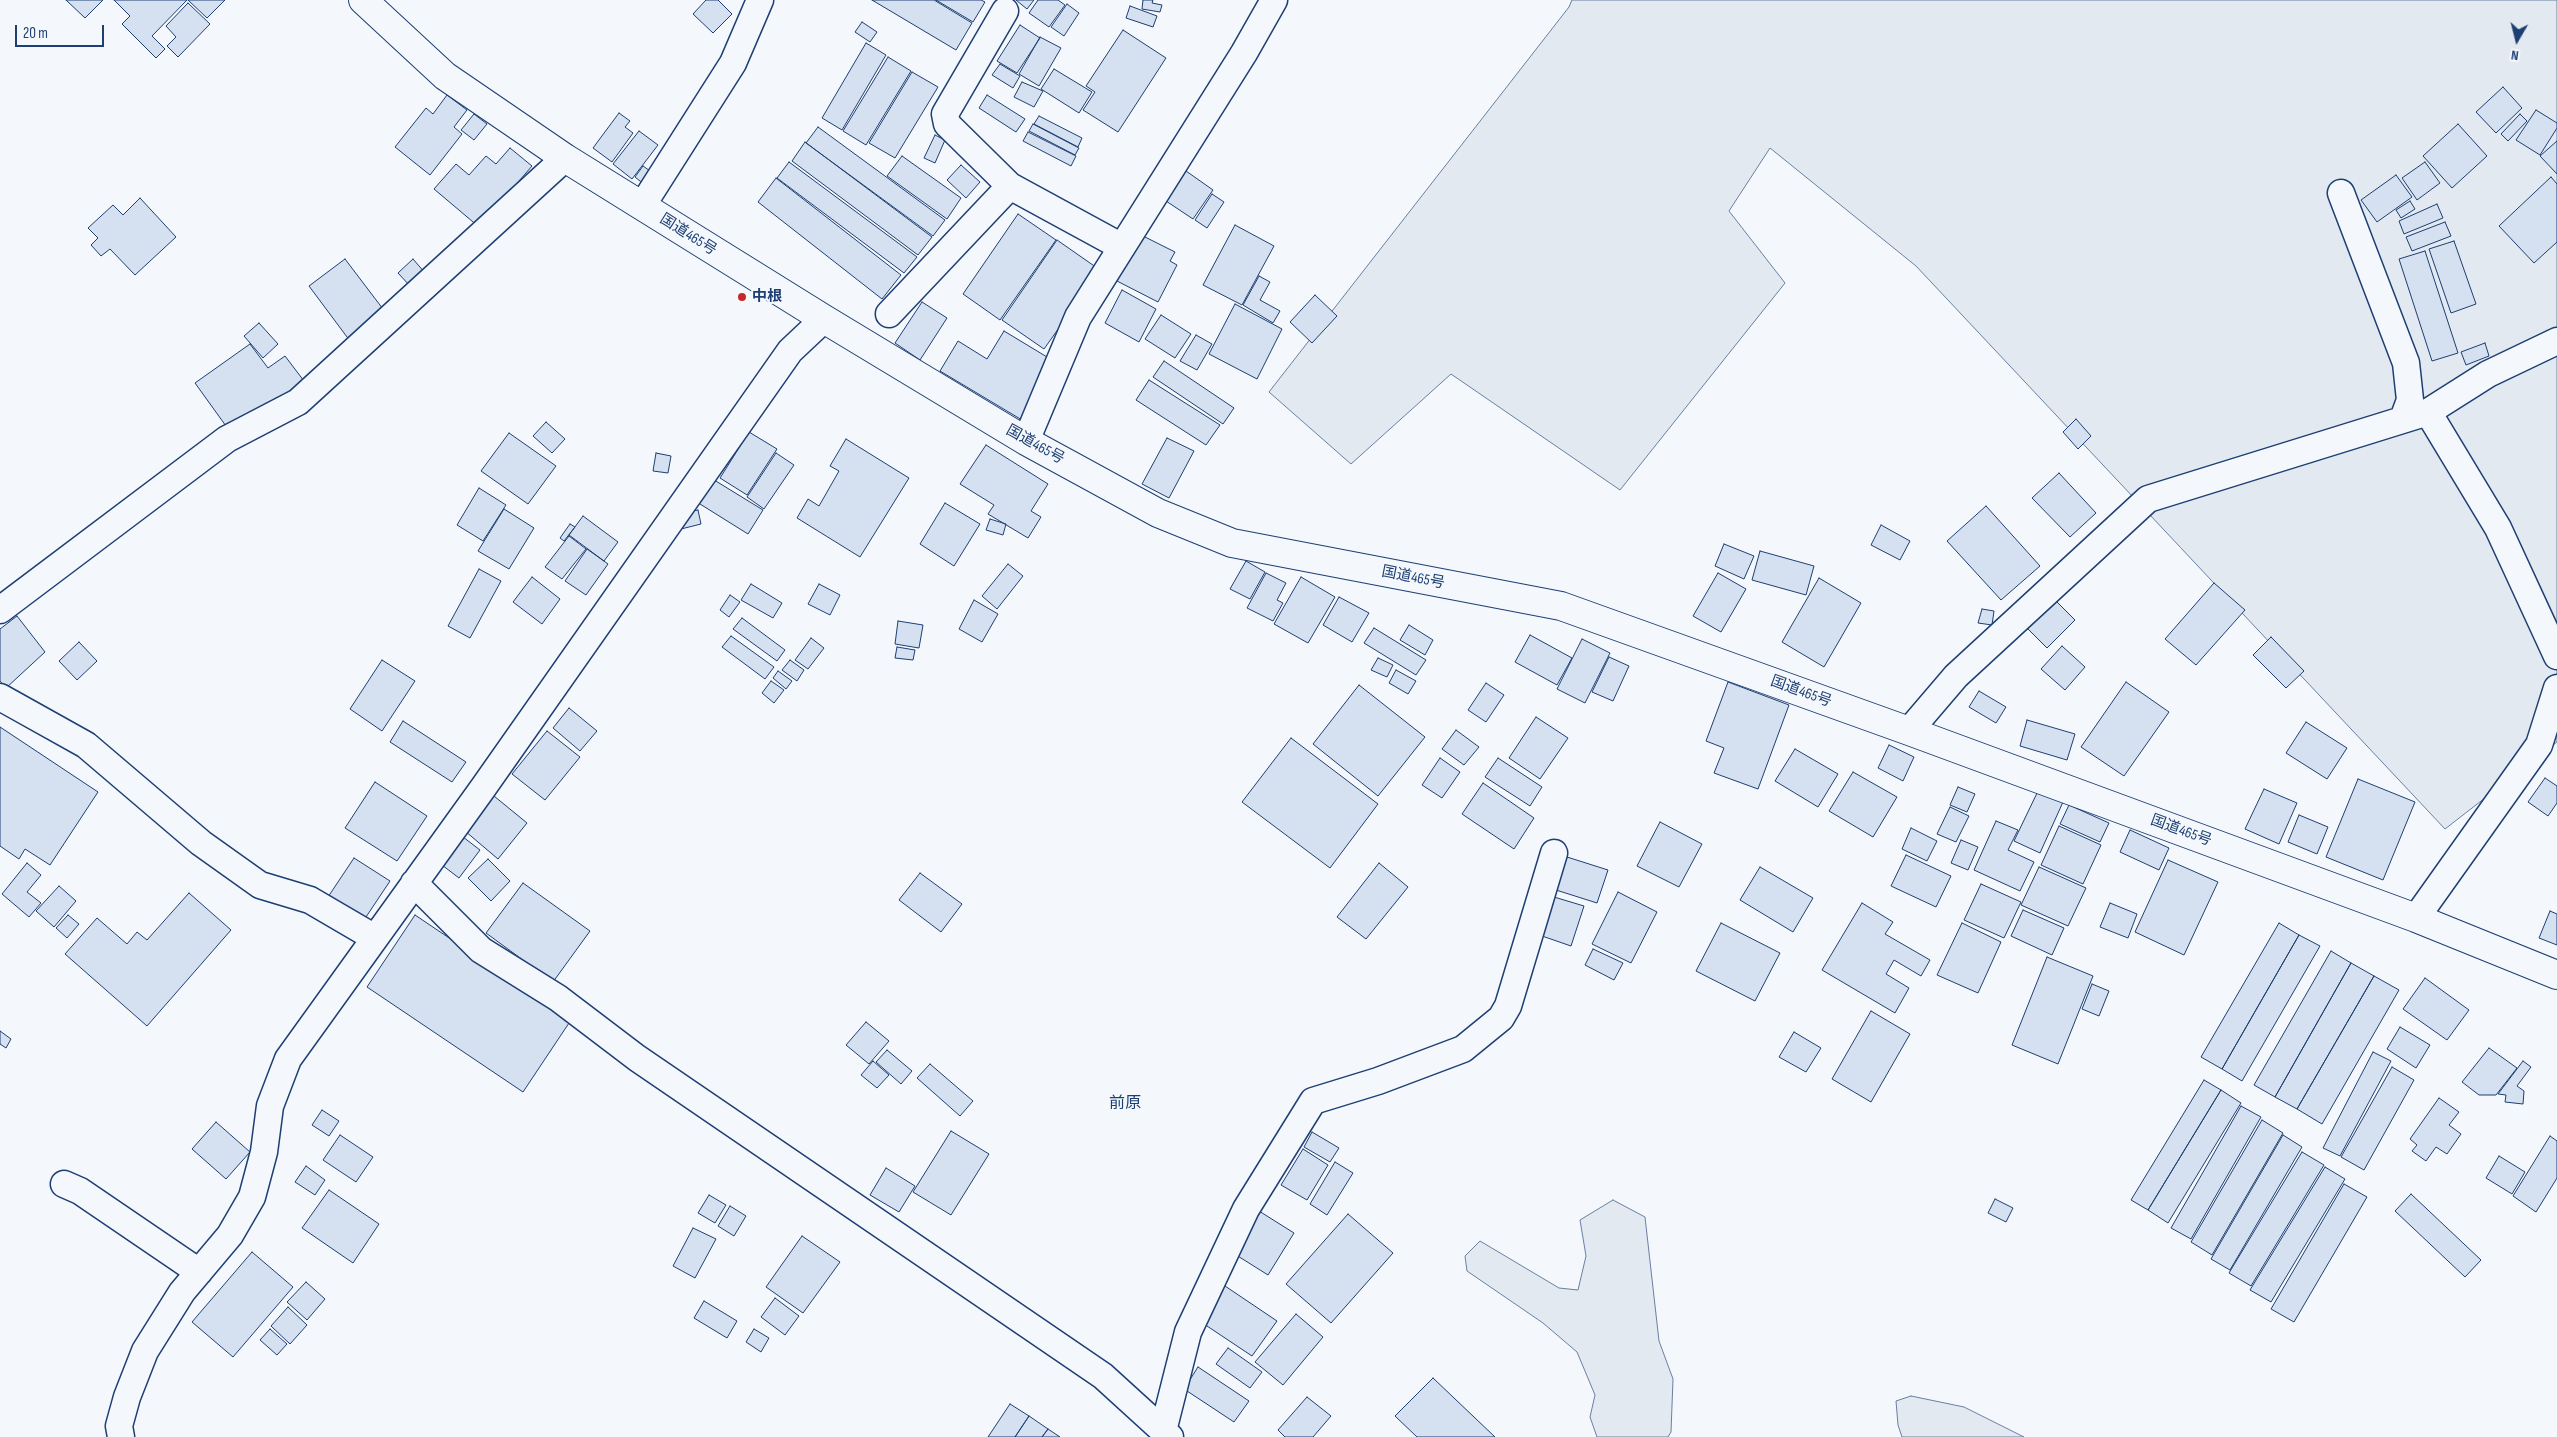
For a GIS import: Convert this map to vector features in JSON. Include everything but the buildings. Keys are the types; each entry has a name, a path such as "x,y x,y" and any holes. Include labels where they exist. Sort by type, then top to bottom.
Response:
{"highway":[{"name":"国道465号","path":"363,0 445,76 565,158 824,319 1026,441 1158,513 1232,543 1561,606 1909,731 2416,918 2557,975"}],"street":[{"path":"642,206 733,63 760,0"},
{"path":"1026,441 1078,317 1244,53 1274,0"},
{"path":"1005,11 945,114 947,124 1010,186 1122,247"},
{"path":"0,610 227,439 298,402 565,158"},
{"path":"889,314 1010,186"},
{"path":"2341,193 2406,364 2410,400 2403,420"},
{"path":"121,1437 119,1426 127,1397 145,1351 182,1292 230,1235 252,1197 264,1152 270,1106 288,1059 790,351 824,319"},
{"path":"1909,731 1956,676 2148,499 2428,412 2488,374 2557,341"},
{"path":"2428,412 2498,528 2557,656"},
{"path":"2416,918 2539,745 2557,688"},
{"path":"0,697 86,745 201,843 260,885 310,900 375,938"},
{"path":"1167,1434 1188,1332 1246,1209 1313,1101 1378,1081 1463,1049 1501,1018 1508,1006 1554,853"},
{"path":"414,883 481,950 558,998 637,1058 1102,1376 1167,1434"},
{"path":"64,1184 80,1191 199,1272"}],"shaded area":[{"path":"1572,0 2557,0 2557,742 2445,829 1916,266 1770,148 1729,211 1785,283 1620,490 1451,374 1351,464 1269,392 1569,7"},
{"path":"1613,1200 1645,1217 1659,1341 1673,1379 1671,1432 1668,1437 1597,1437 1590,1417 1595,1395 1577,1352 1543,1323 1467,1271 1465,1256 1480,1241 1559,1288 1578,1290 1586,1256 1580,1220"},
{"path":"1911,1396 1964,1407 2024,1437 1902,1437 1898,1425 1896,1401"}],"place":[{"name":"中根","path":"742,297"}],"district":[{"name":"前原","path":"1125,1104"}]}
